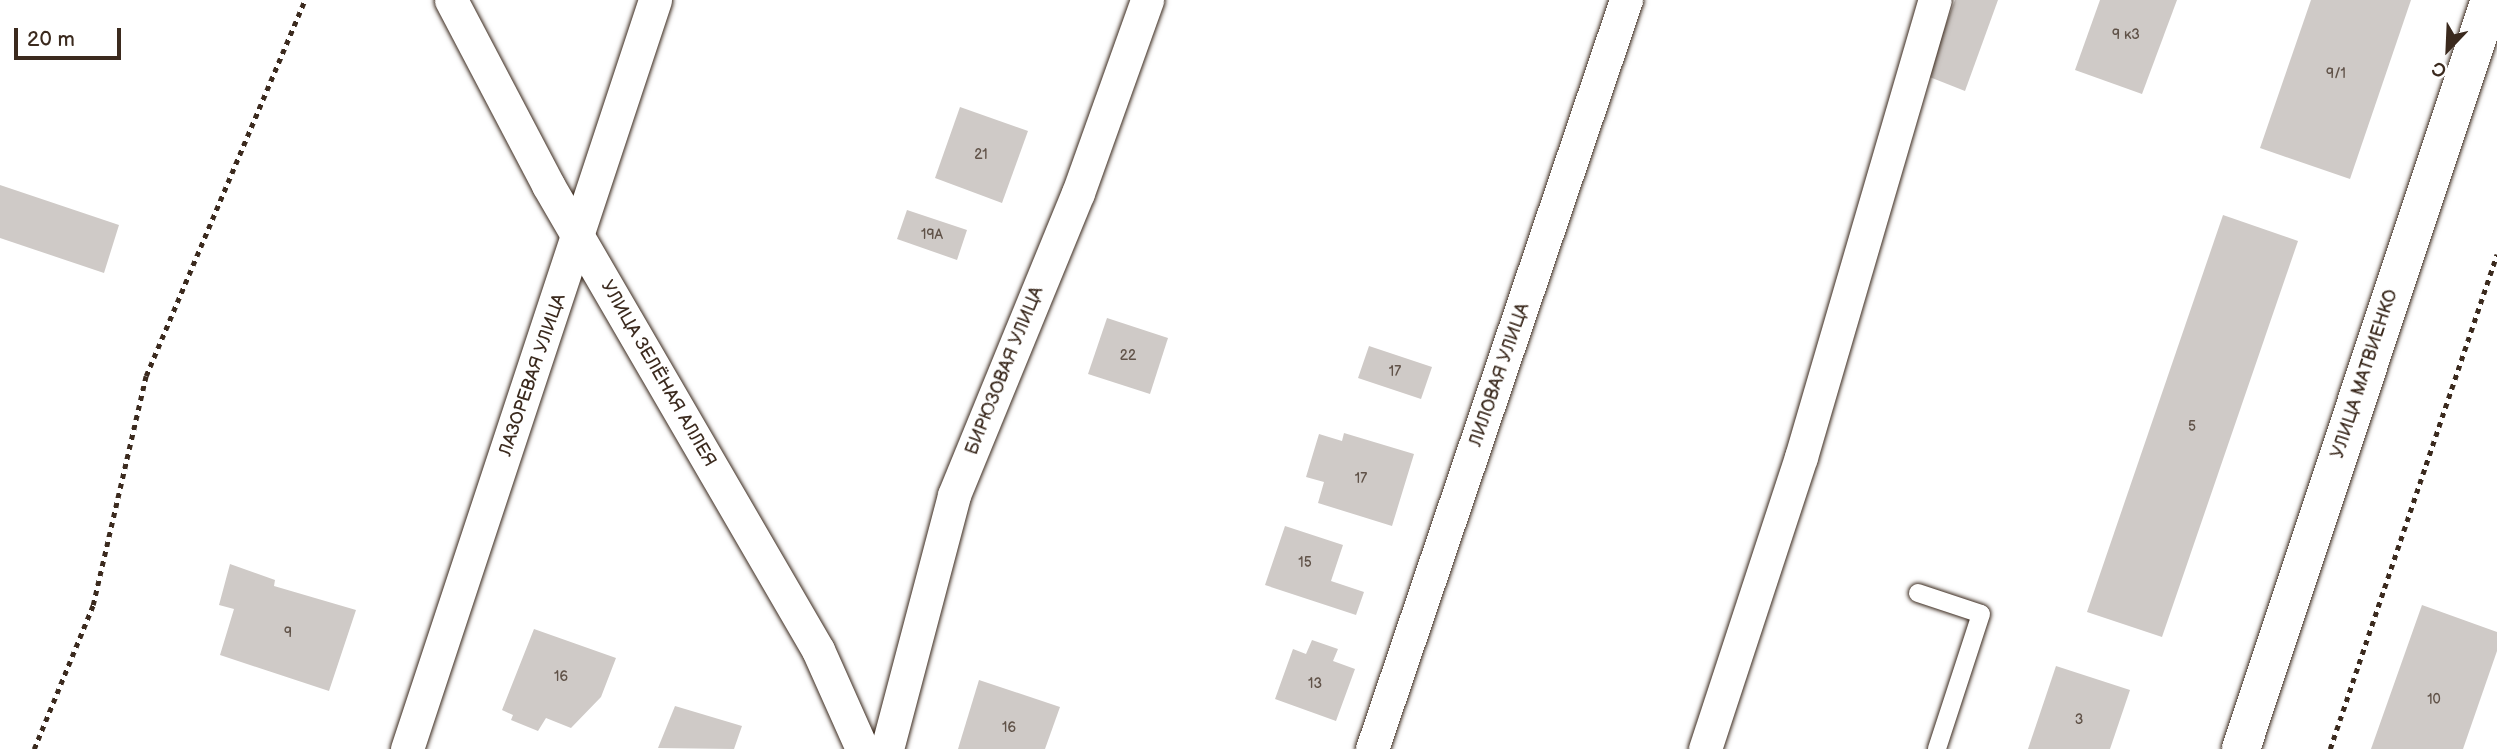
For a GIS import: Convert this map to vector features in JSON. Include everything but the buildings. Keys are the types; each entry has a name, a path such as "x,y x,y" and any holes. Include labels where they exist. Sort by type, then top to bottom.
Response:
{"street":[{"name":"УЛИЦА ЗЕЛЁНАЯ АЛЛЕЯ","path":"451,0 579,238 818,650 862,749"},
{"name":"ЛАЗОРЕВАЯ УЛИЦА","path":"407,749 579,238 655,0"},
{"name":"БИРЮЗОВАЯ УЛИЦА","path":"887,749 954,495 1078,193 1147,0"},
{"name":"ЛИЛОВАЯ УЛИЦА","path":"1372,749 1626,0"},
{"path":"1705,749 1801,457 1935,0"},
{"name":"УЛИЦА МАТВИЕНКО","path":"2241,749 2490,0"}],"lane":[{"path":"1918,593 1981,614 1937,749"}],"path":[{"path":"34,749 93,604 146,376 305,0"},
{"path":"2330,749 2497,254"}]}
